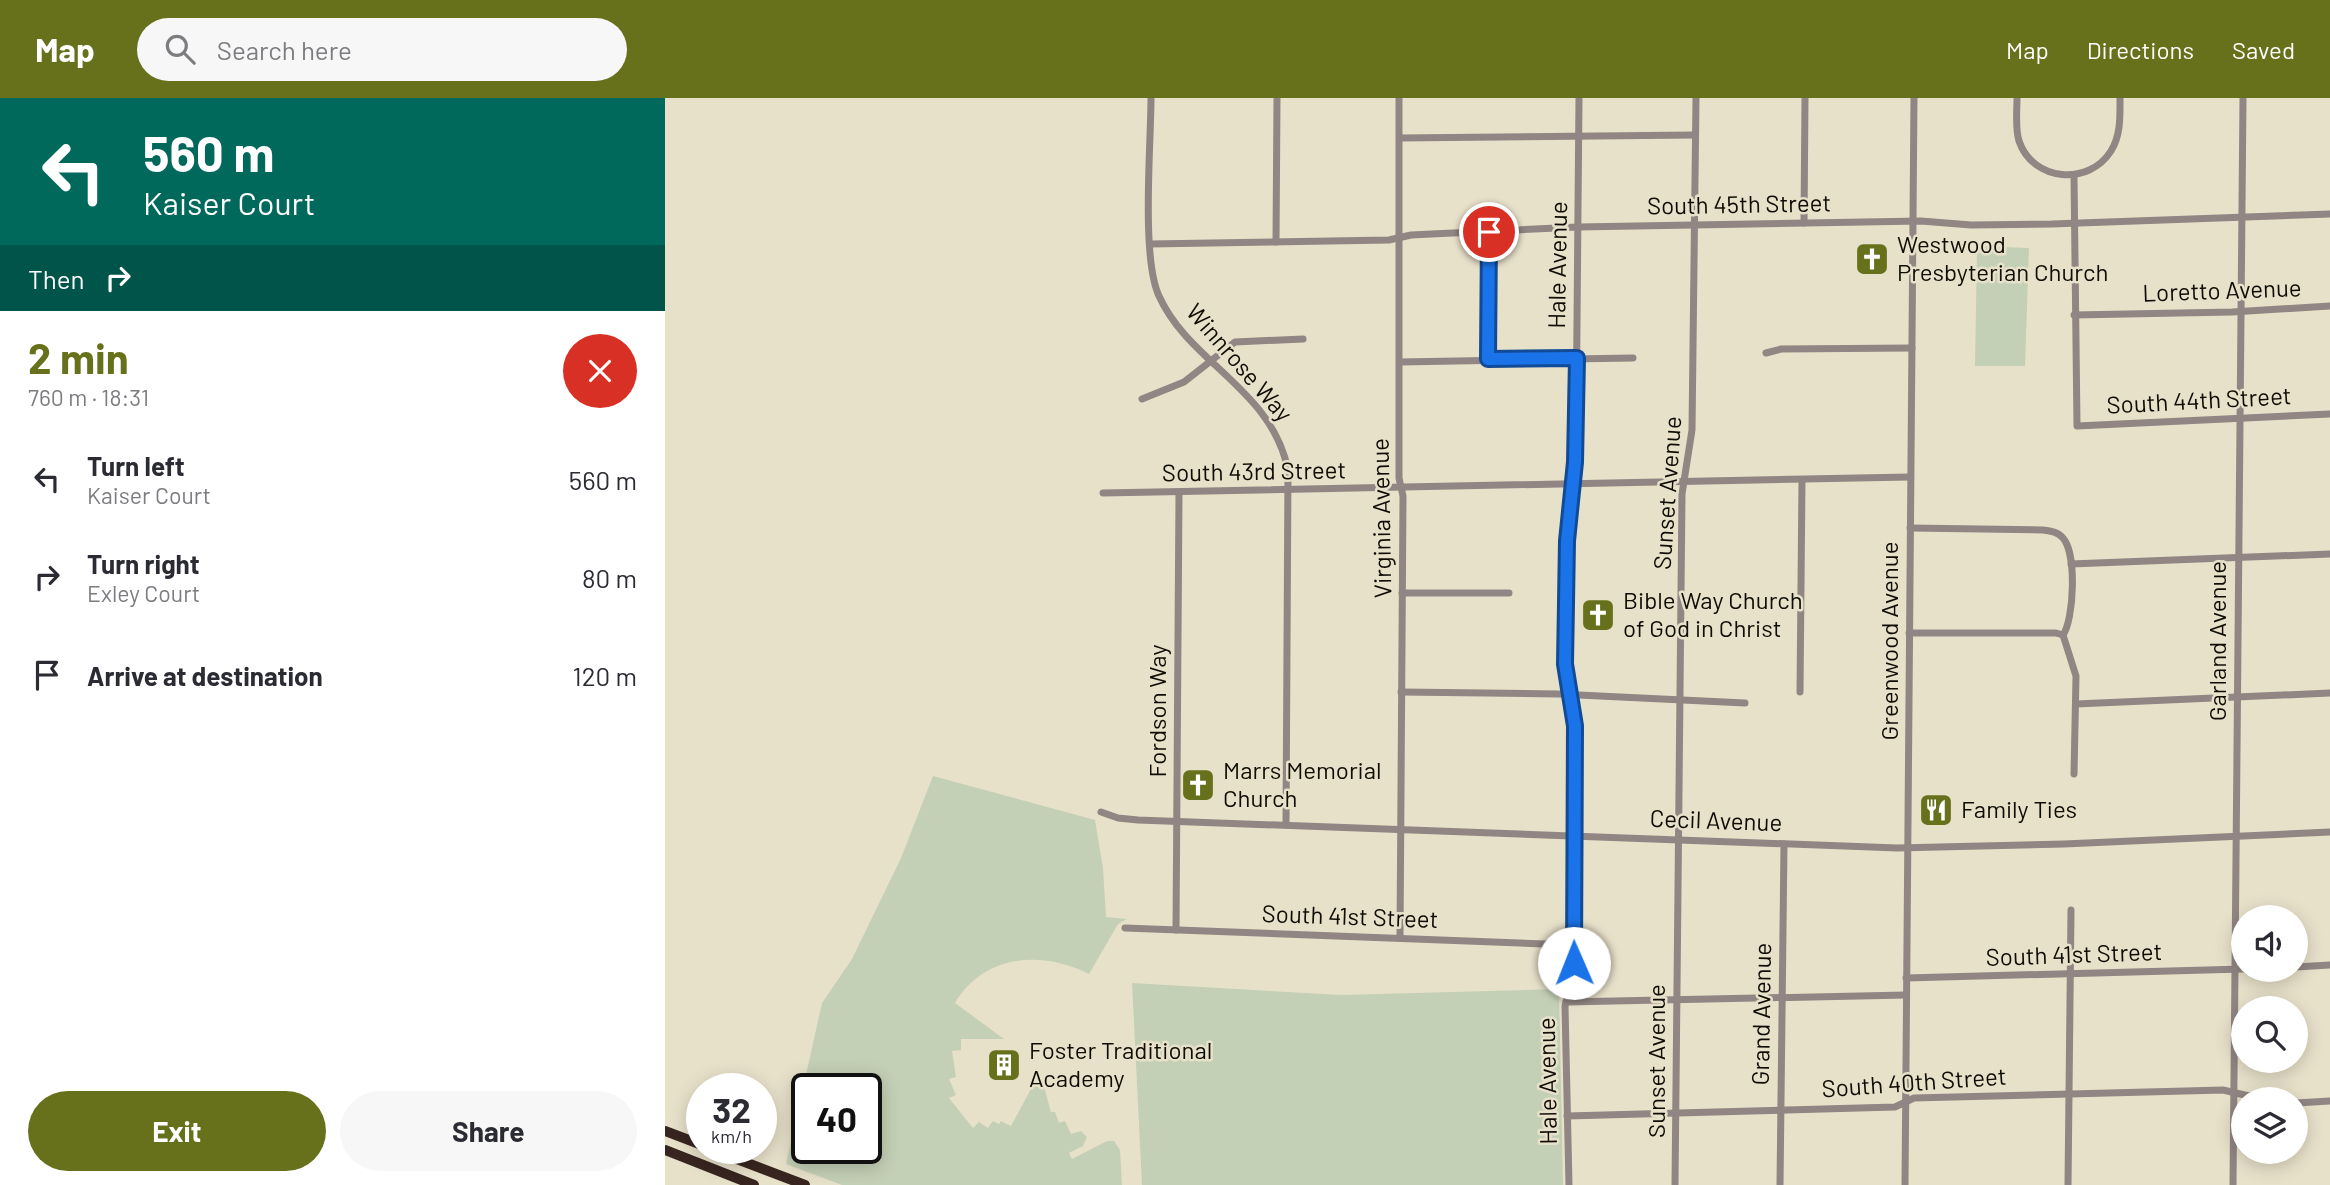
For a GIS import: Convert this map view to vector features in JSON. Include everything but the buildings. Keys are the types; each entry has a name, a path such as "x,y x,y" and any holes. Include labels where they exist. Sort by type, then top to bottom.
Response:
{"highway":[{"path":"665,1131 686,1140"},
{"path":"665,1150 754,1185"},
{"path":"750,1164 805,1185"}],"street":[{"name":"Winnrose Way","path":"1151,98 1151,271 1162,303 1272,425 1285,452 1289,490 1286,824"},
{"path":"1276,242 1277,98"},
{"name":"Virginia Avenue","path":"1399,98 1402,593 1400,938"},
{"name":"Hale Avenue","path":"1569,1185 1566,1002 1574,973 1575,726 1569,695 1565,644 1567,541 1573,484 1577,358 1579,98"},
{"name":"Sunset Avenue","path":"1675,1185 1684,482 1692,430 1696,98"},
{"path":"1804,223 1805,98"},
{"name":"Greenwood Avenue","path":"1905,1185 1914,98"},
{"path":"2017,98 2017,131 2024,150 2039,166 2050,172 2074,176 2095,166 2111,150 2119,130 2120,98"},
{"name":"Garland Avenue","path":"2238,905 2243,98"},
{"path":"1400,138 1695,135"},
{"path":"2074,176 2074,315"},
{"name":"South 45th Street","path":"1150,244 1399,238 1578,227 1913,221 1971,225 2330,214"},
{"path":"1488,359 1489,232"},
{"name":"Loretto Avenue","path":"2074,315 2330,306"},
{"name":"South 44th Street","path":"2074,315 2074,419 2079,426 2330,414"},
{"path":"1142,399 1184,382 1231,345 1243,340 1303,339"},
{"path":"1766,354 1781,349 1912,348"},
{"path":"1400,362 1633,358"},
{"name":"South 43rd Street","path":"1103,494 1910,477"},
{"path":"1800,692 1802,480"},
{"name":"Fordson Way","path":"1176,930 1179,493"},
{"path":"1910,528 2043,530 2061,536 2068,547 2071,564 2069,626 2063,635"},
{"path":"2071,564 2330,554"},
{"path":"1402,593 1509,593"},
{"path":"1909,633 2063,635"},
{"path":"2063,635 2075,671 2074,775"},
{"path":"1401,692 1569,695 1745,703"},
{"path":"2075,704 2330,693"},
{"name":"Cecil Avenue","path":"1101,812 1118,818 1907,848 2330,832"},
{"name":"Grand Avenue","path":"1780,1185 1784,844"},
{"path":"2069,1185 2071,910"},
{"name":"South 41st Street","path":"1125,928 1573,945"},
{"path":"2308,966 2330,965"},
{"name":"South 41st Street","path":"1906,978 2231,970"},
{"name":"Garland Avenue","path":"2234,1087 2239,982"},
{"path":"1566,1002 1906,995"},
{"name":"South 40th Street","path":"1567,1116 1895,1107 1914,1098 2231,1091"},
{"path":"2308,1102 2330,1101"},
{"name":"Garland Avenue","path":"2233,1164 2233,1185"}],"green space":[{"path":"1977,246 2029,248 2025,366 1975,366"},
{"path":"933,776 1095,820 1103,868 1106,917 1127,919 1118,924 1089,974 1052,962 1015,961 982,974 967,987 955,1003 1004,1039 961,1039 961,1050 952,1051 956,1077 949,1079 956,1095 949,1098 973,1128 979,1122 988,1128 993,1121 999,1124 1001,1121 1011,1126 1032,1087 1044,1087 1051,1112 1055,1112 1059,1123 1065,1121 1071,1134 1081,1131 1087,1137 1083,1146 1069,1153 1072,1159 1107,1141 1114,1141 1120,1150 1122,1185 842,1185 786,1164 791,1142 791,1164 882,1164 882,1073 806,1073 822,1003 852,959 901,858"},
{"path":"1132,983 1341,995 1559,989 1563,1185 1142,1185"}],"place":[{"name":"Westwood Presbyterian Church","path":"1872,259"},
{"name":"Bible Way Church of God in Christ","path":"1598,615"},
{"name":"Marrs Memorial Church","path":"1198,785"},
{"name":"Family Ties","path":"1936,810"},
{"name":"Foster Traditional Academy","path":"1004,1065"}],"route":[{"path":"1489,232 1488,359 1577,358 1575,462 1567,541 1565,664 1566,686 1575,726 1574,963"}]}
